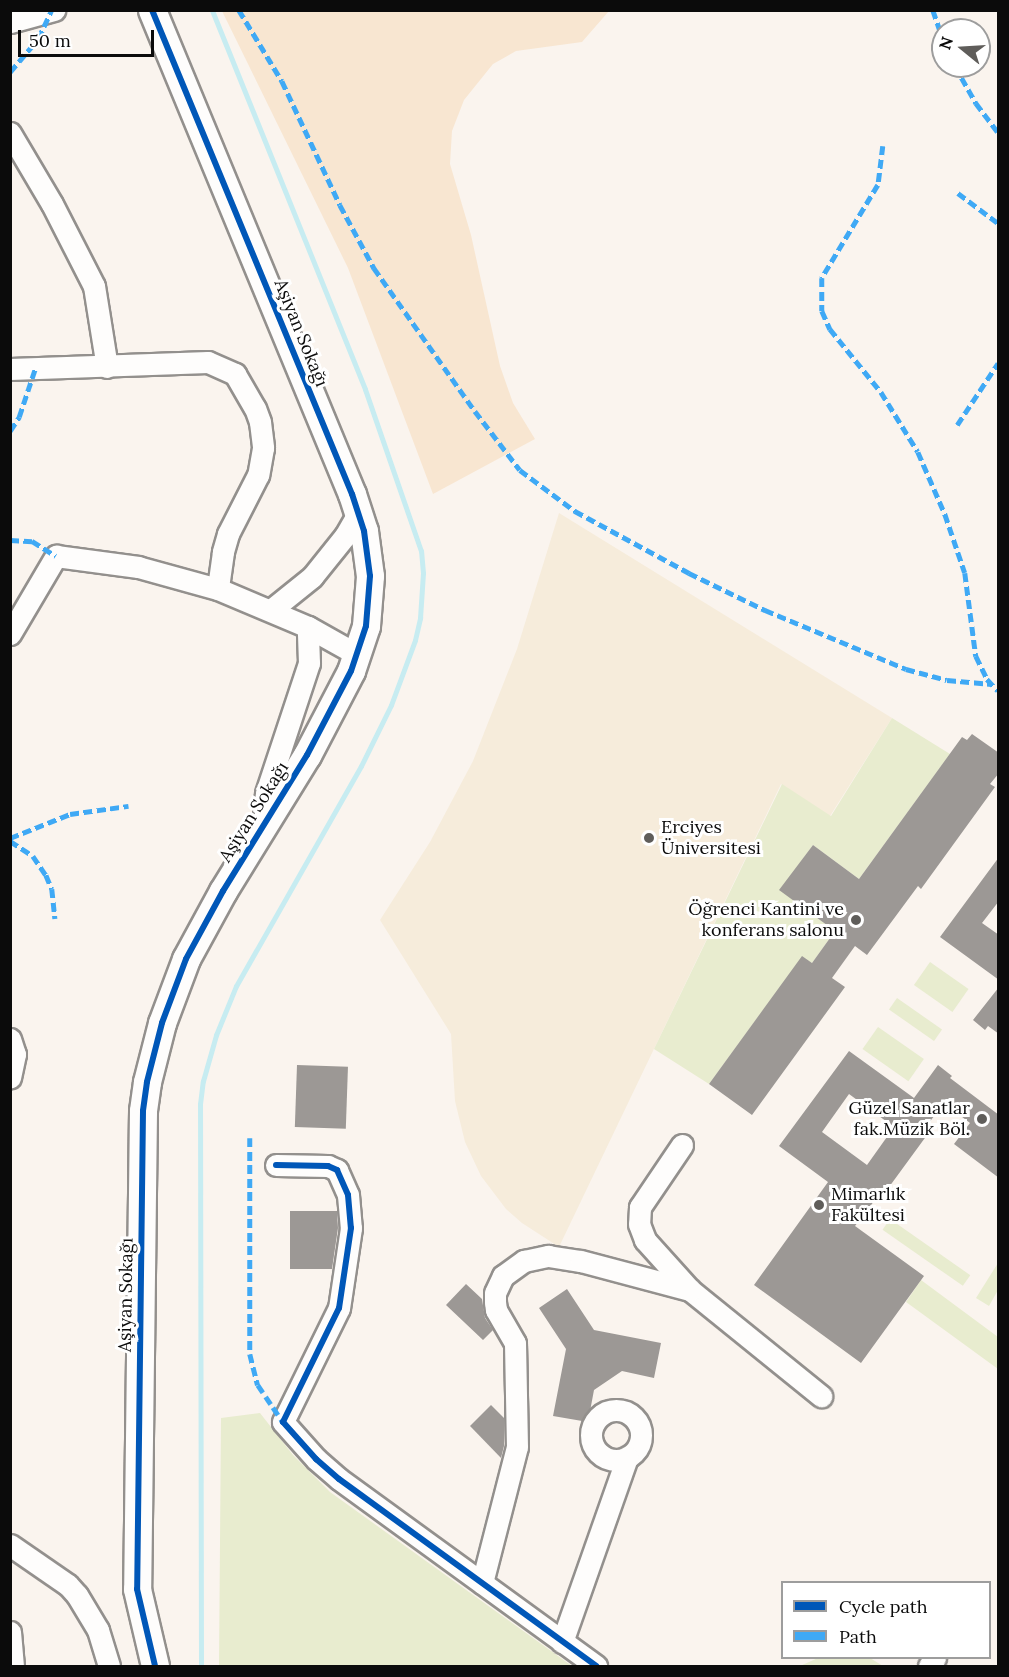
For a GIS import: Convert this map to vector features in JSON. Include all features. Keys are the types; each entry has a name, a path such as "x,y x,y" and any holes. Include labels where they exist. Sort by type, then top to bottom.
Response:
{"street":[{"path":"10,22 54,10"},
{"name":"Aşiyan Sokağı","path":"152,10 359,512 368,550 370,576 368,614 358,655 324,724 208,916 186,959 162,1023 143,1112 137,1588 155,1666"},
{"path":"10,133 52,204 94,286 107,367"},
{"path":"10,369 208,362 235,374 249,394 261,422 262,460 255,482 228,534 218,589"},
{"path":"271,609 312,577 345,536 359,512"},
{"path":"10,634 56,556 138,567 218,589 271,609 358,655"},
{"path":"267,818 264,808 266,793 309,663 308,627"},
{"path":"10,1040 15,1054 10,1077"},
{"path":"682,1145 644,1199 639,1224 645,1240 690,1290 821,1396"},
{"path":"276,1165 328,1166 337,1170 348,1195 351,1228 339,1308 283,1422 316,1460 339,1479 596,1666"},
{"path":"482,1583 518,1447 515,1343 496,1310 495,1302 495,1293 503,1276 524,1262 549,1256 581,1261 690,1290"},
{"path":"562,1642 627,1457"},
{"path":"10,1545 69,1585 77,1594 98,1630 109,1666"},
{"path":"10,1632 13,1666"}],"shaded area":[{"path":"559,513 892,718 830,816 781,784 559,1247 522,1223 506,1209 481,1176 465,1142 455,1101 451,1034 380,920 430,842 473,761 517,649"}],"green space":[{"path":"892,718 950,754 859,879 813,845 780,890 835,931 812,963 802,957 709,1084 654,1049 782,784 831,816"},
{"path":"930,962 969,989 952,1012 914,985"},
{"path":"897,998 942,1030 934,1041 889,1009"},
{"path":"878,1027 924,1059 908,1081 863,1049"},
{"path":"890,1219 970,1275 963,1286 883,1230"},
{"path":"998,1263 998,1290 989,1306 976,1298"},
{"path":"921,1280 998,1337 998,1369 906,1302"},
{"path":"260,1413 293,1455 330,1492 572,1666 219,1666 221,1418"},
{"path":"816,1659 872,1659 883,1666 800,1666"}],"sand":[{"path":"222,11 609,11 582,42 516,51 493,64 464,100 452,131 450,164 471,235 500,366 513,403 535,439 433,494 348,268"}],"building":[{"name":"Öğrenci Kantini ve konferans salonu","path":"972,734 999,753 999,773 990,784 995,787 921,889 918,886 867,955 855,946 832,978 845,987 752,1115 709,1084 802,956 812,963 835,931 779,890 813,845 859,879 962,737 967,740"},
{"path":"999,857 999,901 982,923 999,935 999,980 940,937"},
{"path":"999,987 999,1034 988,1026 985,1030 973,1020"},
{"name":"Mimarlık Fakültesi","path":"849,1051 914,1098 938,1065 952,1076 950,1078 999,1115 999,1178 954,1144 970,1123 944,1103 925,1128 930,1131 881,1198 878,1196 855,1226 924,1276 861,1363 754,1285 828,1182 779,1146","holes":["849,1094 894,1127 867,1165 822,1132"]},
{"path":"297,1065 348,1067 346,1129 295,1127"},
{"path":"290,1211 337,1211 338,1228 332,1269 290,1269"},
{"path":"466,1284 482,1299 485,1318 493,1330 483,1340 446,1305"},
{"path":"567,1289 594,1330 661,1343 654,1378 622,1371 594,1390 588,1422 553,1416 566,1349 539,1308"},
{"path":"491,1405 504,1418 504,1446 501,1458 470,1426"}],"waterway":[{"path":"201,1666 200,1104 203,1081 216,1035 236,986 361,766 391,705 415,640 420,618 423,573 421,551 365,389 212,10"}],"marked path":[{"path":"239,10 282,81 340,205 374,268 475,411 520,470 575,511 689,573 765,610 906,669 947,680 992,684"},
{"path":"933,10 936,18"},
{"path":"10,72 38,39 51,11"},
{"path":"962,78 976,103 998,132"},
{"path":"883,146 878,185 822,278 822,311 830,329 881,392 918,452 945,514 965,573 976,656 987,679 998,691"},
{"path":"958,193 998,223"},
{"path":"957,425 998,363"},
{"path":"10,431 19,417 35,369"},
{"path":"10,540 32,541 56,556"},
{"path":"10,838 70,814 128,806"},
{"path":"10,841 33,856 46,875 52,889 55,919"},
{"path":"250,1138 250,1354 258,1385 283,1422"}],"cycle path":[{"path":"152,10 352,494 364,531 370,576 366,626 351,671 307,755 223,891 186,959 162,1023 147,1082 143,1111 137,1589 155,1666"},
{"path":"276,1165 328,1166 337,1170 348,1195 351,1228 339,1308 283,1422 316,1459 339,1479 596,1666"}],"place":[{"name":"Erciyes Üniversitesi","path":"649,838"},
{"name":"Öğrenci Kantini ve konferans salonu","path":"856,920"},
{"name":"Güzel Sanatlar fak.Müzik Böl.","path":"982,1119"},
{"name":"Mimarlık Fakültesi","path":"819,1205"}]}
